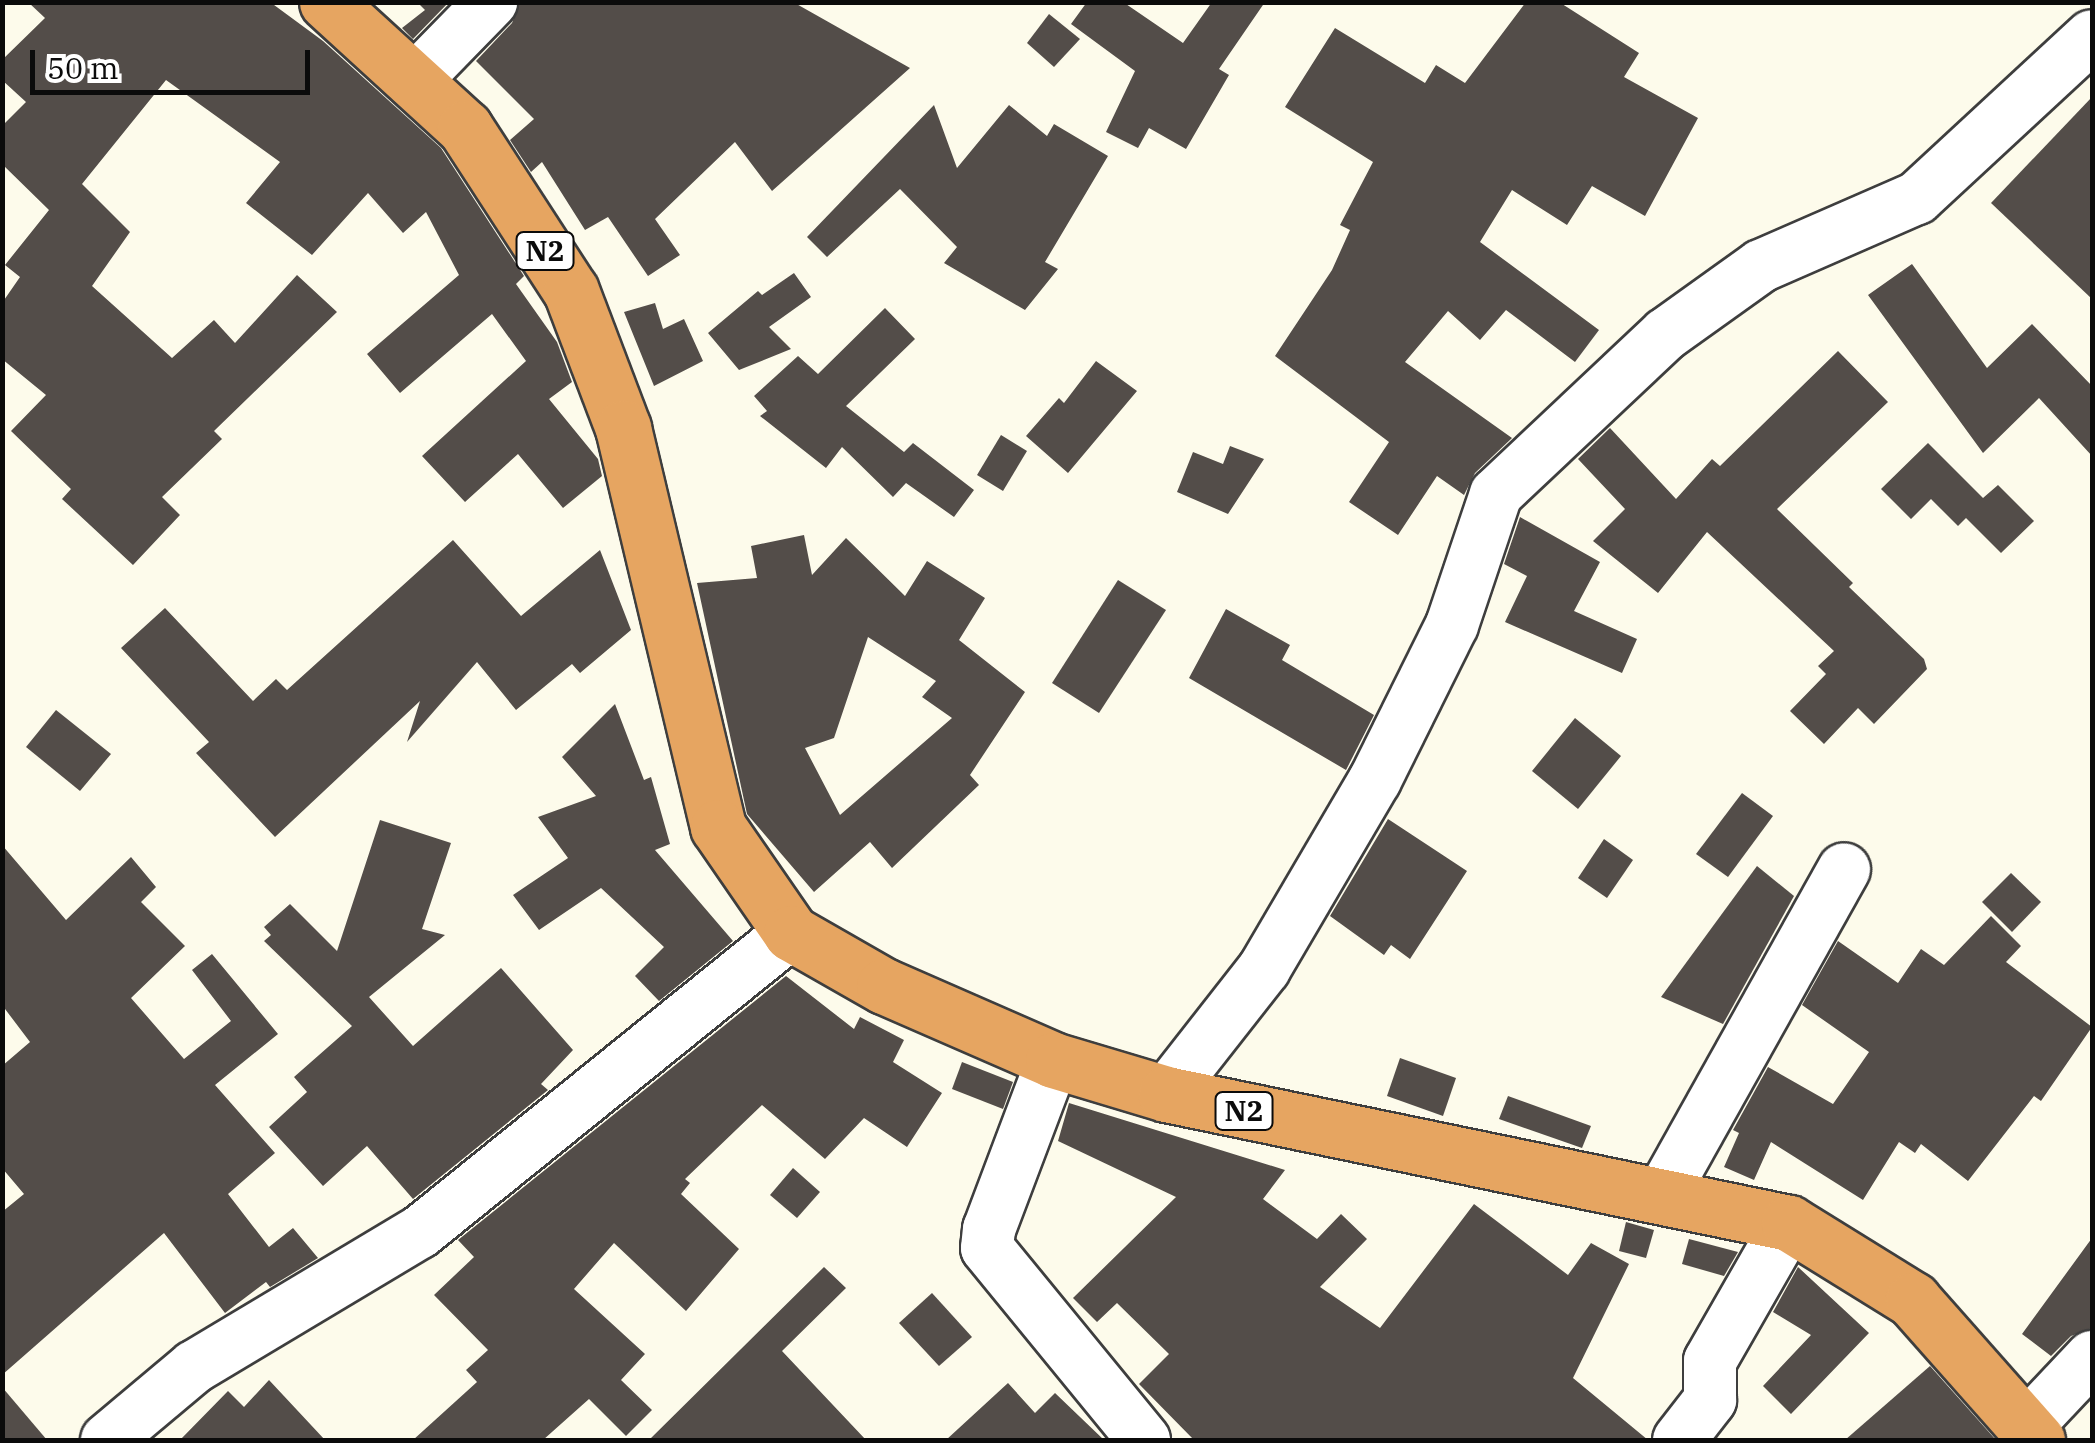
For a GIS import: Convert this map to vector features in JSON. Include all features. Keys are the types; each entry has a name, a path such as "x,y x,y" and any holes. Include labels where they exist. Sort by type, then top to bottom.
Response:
{"highway":[{"name":"N2","path":"328,2 465,128 571,291 623,428 718,826 792,932 884,986 1053,1060 1166,1094 1789,1223 1913,1300 2032,1433"}],"street":[{"path":"413,82 490,2"},
{"path":"1166,1094 1264,969 1375,780 1452,625 1496,494 1666,334 1761,266 1917,198 2092,36"},
{"path":"1662,1195 1844,868"},
{"path":"107,1440 194,1367 420,1232 792,932"},
{"path":"1053,1060 989,1229 988,1248 1144,1440"},
{"path":"1680,1440 1710,1400 1710,1361 1789,1223"},
{"path":"2032,1433 2092,1356"}],"building":[{"path":"28,2 270,2 323,41 441,148 524,276 516,284 557,342 572,382 549,399 598,459 602,476 563,508 518,454 465,502 422,456 526,361 492,314 400,393 367,354 459,275 426,212 403,233 368,193 312,255 246,203 280,162 166,80 82,184 130,232 92,286 172,358 214,320 235,343 297,275 337,312 214,431 222,439 162,497 180,515 133,565 62,499 71,489 11,431 46,395 2,359 2,303 20,277 5,265 49,210 2,164 2,126 26,102 2,80 2,60 45,18"},
{"path":"417,2 449,2 413,39 402,28 425,10"},
{"path":"520,2 793,2 910,68 772,191 735,142 655,219 680,255 648,276 608,217 585,230 542,162 531,172 510,140 534,119 476,61 512,23"},
{"path":"1087,2 1123,2 1183,43 1212,2 1265,2 1219,69 1229,75 1186,149 1149,128 1138,148 1106,132 1135,71 1071,24"},
{"path":"1526,2 1559,2 1639,53 1624,77 1698,118 1645,216 1592,186 1567,225 1512,190 1480,242 1599,330 1575,362 1506,310 1480,340 1448,311 1405,362 1512,438 1475,473 1464,495 1437,476 1398,535 1349,502 1389,442 1275,356 1332,270 1350,230 1340,225 1373,162 1285,107 1335,28 1425,83 1436,65 1465,83"},
{"path":"1049,14 1080,39 1054,67 1027,43"},
{"path":"2092,97 2092,299 1991,203"},
{"path":"934,105 957,168 1009,105 1047,136 1054,124 1108,156 1045,262 1058,269 1025,310 944,263 957,247 900,189 827,257 807,237"},
{"path":"1912,264 1987,368 2032,324 2092,386 2092,456 2039,398 1983,453 1868,295"},
{"path":"794,273 811,297 769,327 791,349 739,370 708,333 758,291 762,295"},
{"path":"655,303 663,329 684,319 703,361 654,386 624,312"},
{"path":"885,308 915,339 846,406 904,452 913,443 974,490 954,517 906,483 893,497 842,447 826,468 760,416 767,411 754,396 798,356 818,374"},
{"path":"1838,351 1888,402 1777,509 1853,583 1849,587 1924,659 1927,669 1874,724 1858,708 1824,744 1790,711 1826,674 1818,666 1834,651 1707,532 1658,593 1593,541 1625,509 1578,459 1610,428 1676,499 1712,459 1720,466"},
{"path":"1096,361 1137,391 1068,473 1026,436 1059,398 1064,403"},
{"path":"1001,435 1027,451 1003,491 977,475"},
{"path":"1928,443 1983,498 1998,485 2034,521 2001,553 1966,518 1958,526 1931,499 1911,519 1881,489"},
{"path":"1230,446 1264,459 1228,514 1177,492 1193,452 1223,464"},
{"path":"1520,517 1600,562 1574,611 1637,639 1622,673 1505,622 1527,576 1504,564"},
{"path":"804,535 812,575 846,538 905,596 927,561 985,598 959,640 1025,692 970,775 979,785 892,868 870,842 814,892 747,814 697,583 757,578 751,546","holes":["868,637 936,681 922,697 952,718 840,815 805,748 834,738"]},
{"path":"453,540 521,616 600,550 631,630 580,673 572,664 516,710 477,662 407,742 420,701 275,837 196,753 209,742 121,648 165,608 253,701 276,679 287,690"},
{"path":"1118,580 1166,610 1099,713 1052,683"},
{"path":"1226,609 1290,645 1282,660 1374,715 1346,770 1189,678"},
{"path":"615,704 644,780 651,777 670,844 655,850 733,941 659,1001 635,976 664,947 601,888 539,930 513,895 568,858 538,817 596,796 562,757"},
{"path":"56,710 111,754 80,791 26,747"},
{"path":"1575,718 1621,756 1578,809 1532,771"},
{"path":"1742,793 1773,816 1728,877 1696,854"},
{"path":"1388,819 1467,871 1410,959 1391,945 1384,955 1330,916"},
{"path":"380,820 451,843 422,929 445,935 369,997 413,1046 501,968 573,1050 541,1084 548,1090 413,1199 367,1146 323,1186 269,1127 307,1092 294,1077 352,1026 264,941 271,935 264,927 290,904 337,951"},
{"path":"1604,839 1633,860 1607,898 1578,878"},
{"path":"2,845 66,920 131,857 156,887 141,902 185,946 131,998 184,1059 231,1021 192,970 212,954 278,1034 215,1085 275,1153 228,1194 269,1247 293,1228 318,1258 270,1287 266,1282 225,1313 164,1233 2,1375 2,1212 24,1194 2,1168 2,1066 30,1042 2,1005"},
{"path":"1757,866 1794,896 1723,1024 1661,997"},
{"path":"2011,873 2041,902 2012,932 1982,902"},
{"path":"1991,916 2021,946 2006,962 2092,1027 2041,1101 2034,1096 1968,1181 1921,1144 1915,1153 1899,1142 1863,1200 1771,1142 1754,1180 1724,1167 1739,1133 1733,1130 1768,1067 1833,1104 1869,1052 1802,1005 1838,941 1898,983 1921,949 1944,965"},
{"path":"786,976 854,1029 860,1017 904,1040 893,1062 942,1093 907,1147 864,1118 825,1159 762,1105 685,1179 690,1183 681,1194 739,1249 686,1311 614,1243 574,1289 645,1354 621,1380 652,1410 626,1436 589,1399 543,1440 413,1440 477,1382 466,1370 488,1350 434,1295 474,1257 458,1240"},
{"path":"1400,1058 1456,1078 1443,1116 1387,1096"},
{"path":"962,1062 1013,1082 1003,1109 952,1089"},
{"path":"1508,1096 1591,1126 1582,1148 1499,1119"},
{"path":"1069,1103 1285,1170 1263,1199 1317,1239 1341,1214 1367,1239 1320,1287 1380,1328 1474,1204 1568,1275 1591,1243 1629,1264 1573,1378 1648,1440 1194,1440 1139,1384 1169,1354 1117,1303 1097,1322 1073,1298 1176,1197 1058,1141"},
{"path":"793,1168 820,1192 797,1218 770,1195"},
{"path":"1626,1222 1654,1230 1646,1258 1619,1251"},
{"path":"2092,1238 2092,1328 2071,1336 2051,1356 2022,1334"},
{"path":"1689,1239 1738,1252 1724,1276 1682,1264"},
{"path":"824,1267 846,1288 782,1351 866,1440 649,1440"},
{"path":"1798,1267 1869,1333 1791,1414 1763,1386 1811,1335 1773,1312"},
{"path":"932,1293 972,1337 939,1366 899,1323"},
{"path":"1930,1366 1996,1440 1845,1440"},
{"path":"269,1380 325,1440 180,1440 228,1391 244,1407"},
{"path":"1008,1383 1035,1413 1055,1393 1104,1440 946,1440"},
{"path":"2,1387 47,1440 2,1440"}]}
